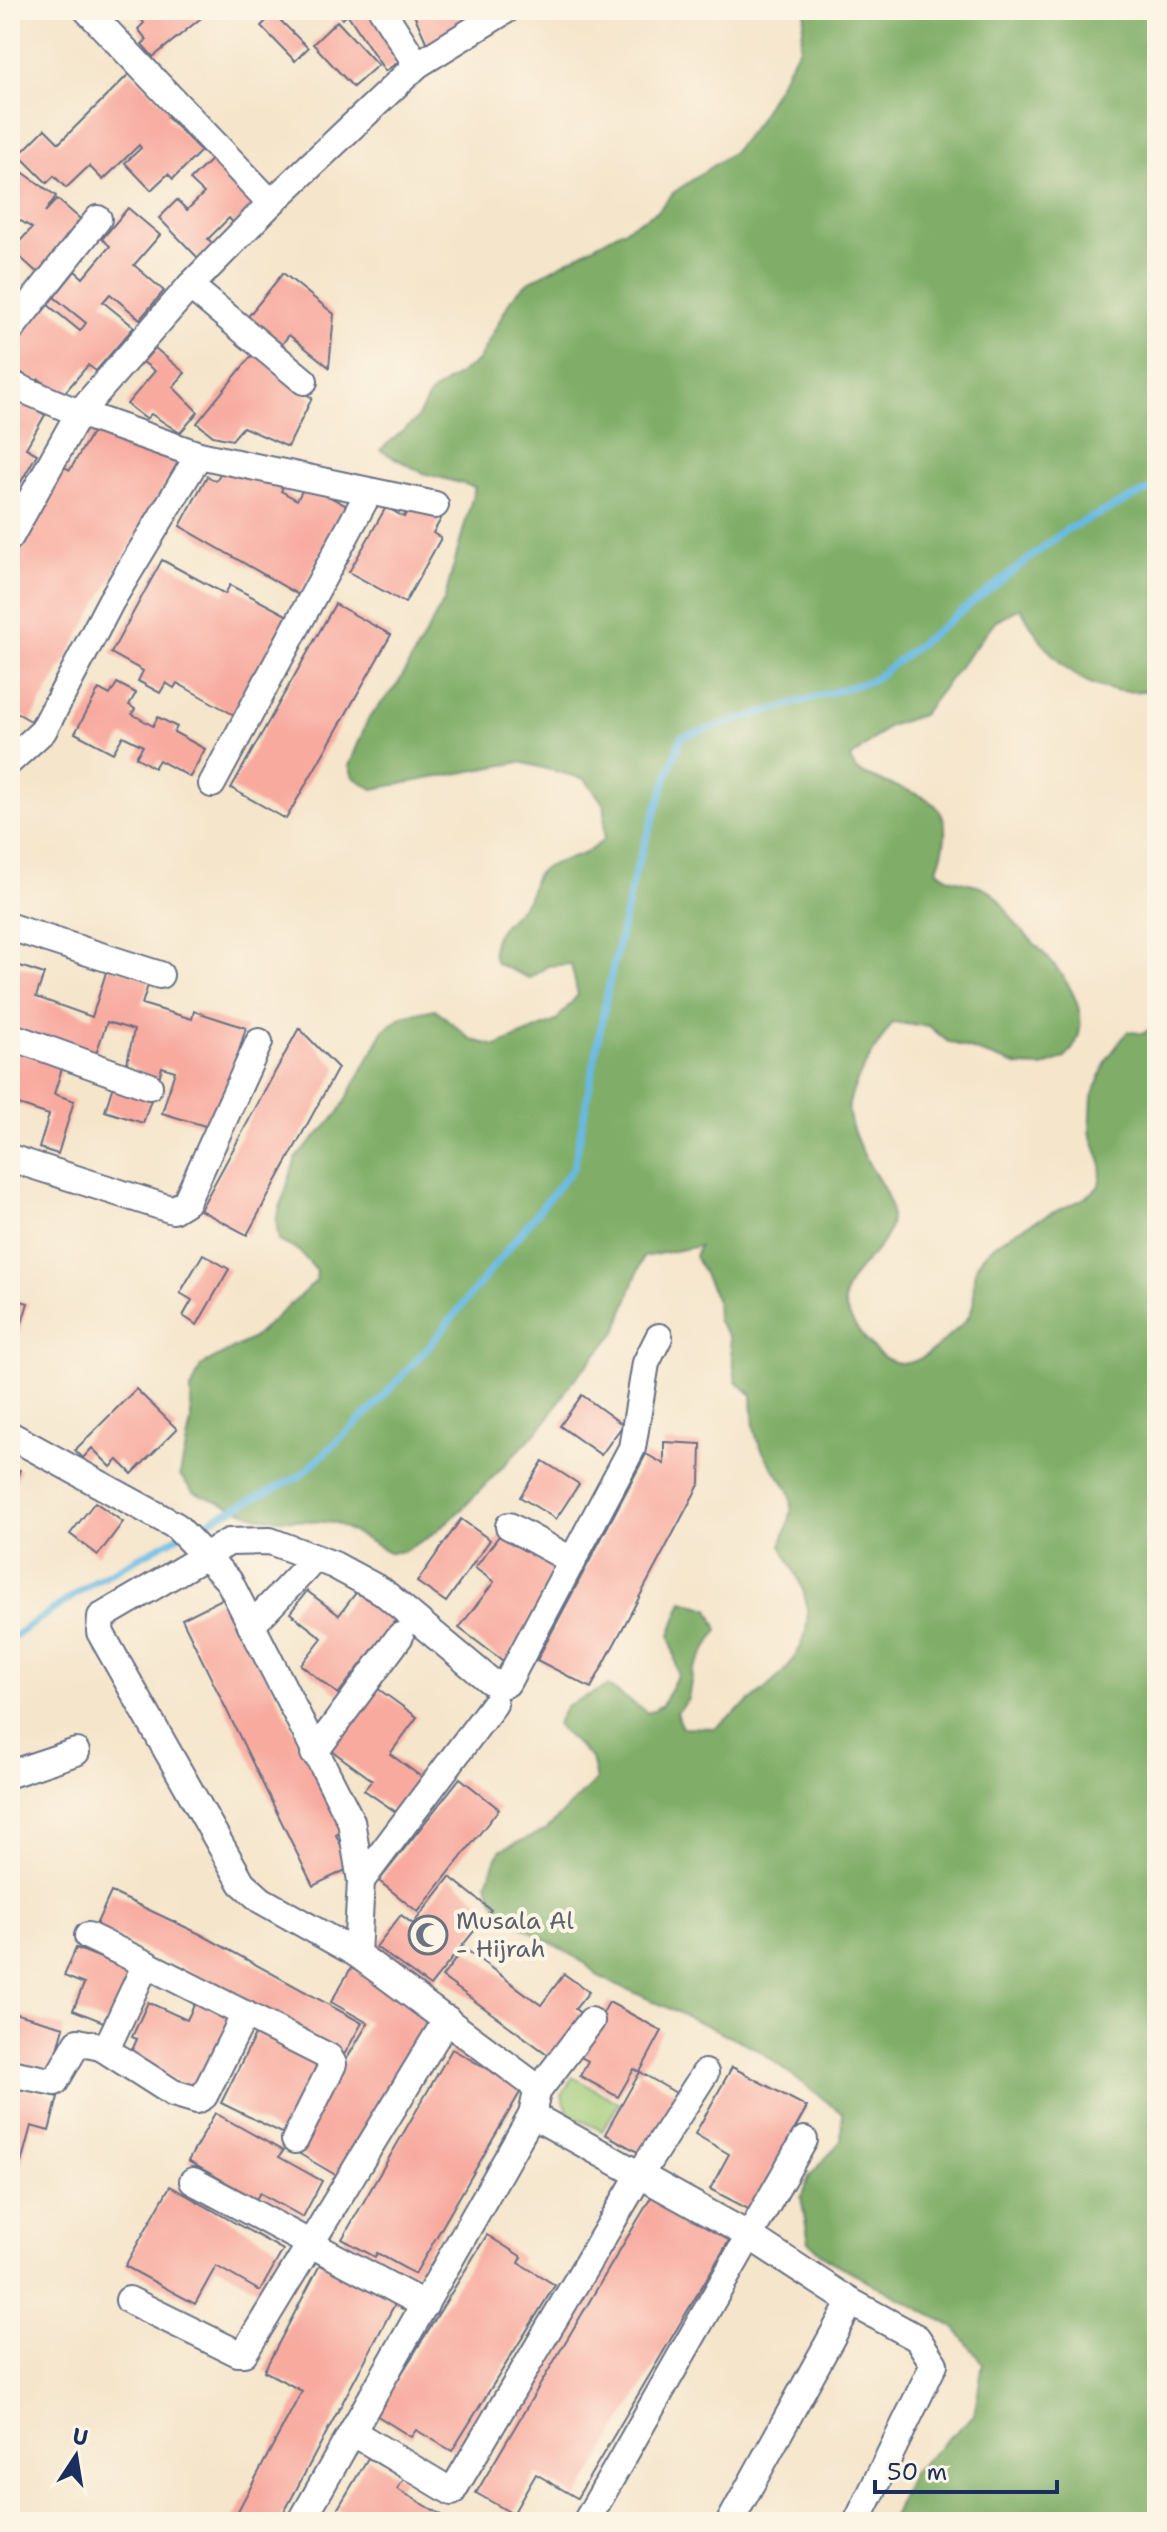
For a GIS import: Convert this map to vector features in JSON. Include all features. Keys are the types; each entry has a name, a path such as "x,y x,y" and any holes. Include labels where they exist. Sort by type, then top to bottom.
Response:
{"street":[{"path":"87,10 271,203"},
{"path":"382,10 417,65"},
{"path":"10,537 79,413 190,286 271,203 417,65 506,10"},
{"path":"10,330 98,219"},
{"path":"190,286 304,381"},
{"path":"10,384 79,413 199,455 435,505"},
{"path":"10,761 43,731 111,601 199,455"},
{"path":"212,784 369,492"},
{"path":"10,927 160,975"},
{"path":"10,1036 149,1086"},
{"path":"10,1158 173,1210 186,1202 259,1042"},
{"path":"659,1337 646,1363 632,1448 514,1675 502,1685 490,1681 382,1591 334,1565 270,1541 190,1541 101,1617 100,1632 242,1883 261,1900 357,1954 447,2019 531,2083 534,2103 639,2176 748,2235 851,2302 917,2338 930,2352 934,2364 857,2522"},
{"path":"10,1435 190,1541 229,1581 351,1821 361,1881 357,1954"},
{"path":"509,1526 573,1561"},
{"path":"251,1626 307,1567"},
{"path":"314,1753 400,1636"},
{"path":"361,1881 494,1704"},
{"path":"10,1774 76,1752"},
{"path":"88,1936 332,2061 295,2140"},
{"path":"101,2047 109,2043 146,1964"},
{"path":"10,2073 55,2082 78,2042 101,2047 173,2093 197,2100 204,2096 245,2014"},
{"path":"129,2300 241,2355 447,2019"},
{"path":"301,2522 354,2433 534,2103 591,2021"},
{"path":"354,2433 452,2492 639,2176 705,2073"},
{"path":"586,2522 804,2140"},
{"path":"193,2181 310,2240 425,2305"},
{"path":"730,2522 851,2302"}],"green space":[{"path":"806,10 1157,10 1157,689 1133,692 1111,690 1075,674 1045,646 1021,608 996,620 922,715 889,726 850,759 856,770 927,799 938,809 945,823 945,842 937,869 949,878 978,885 996,896 1061,974 1078,1007 1080,1025 1076,1042 1064,1059 1042,1067 1019,1066 947,1041 929,1026 892,1023 861,1072 849,1104 852,1127 859,1145 887,1196 891,1209 889,1229 884,1241 850,1282 845,1305 863,1337 891,1361 901,1363 920,1359 956,1330 967,1319 972,1308 975,1270 985,1254 1017,1231 1083,1199 1099,1186 1102,1165 1090,1132 1092,1097 1107,1059 1128,1031 1143,1034 1157,1023 1157,2522 891,2522 912,2472 974,2415 983,2364 955,2328 827,2259 809,2242 801,2197 809,2177 841,2141 842,2113 756,2048 598,1976 575,1957 508,1916 491,1894 487,1882 500,1850 546,1830 596,1780 591,1758 556,1725 566,1706 608,1686 648,1713 662,1705 678,1674 670,1634 683,1601 709,1609 718,1630 693,1670 688,1699 677,1712 681,1727 715,1728 780,1676 802,1643 807,1624 806,1602 799,1580 781,1545 789,1523 791,1496 757,1439 752,1395 736,1381 729,1337 717,1320 716,1298 695,1256 699,1246 643,1257 616,1332 571,1383 545,1423 462,1509 429,1537 402,1552 389,1552 336,1523 258,1517 193,1492 180,1475 191,1422 191,1390 201,1366 253,1338 316,1281 317,1271 299,1251 279,1241 276,1220 296,1158 338,1114 384,1030 402,1016 435,1009 472,1040 496,1046 556,1021 578,995 571,964 548,966 529,978 496,963 493,944 500,929 526,901 539,872 588,851 604,839 605,806 585,779 520,762 373,789 353,777 349,766 368,719 398,684 444,601 475,487 423,473 380,450 416,420 431,393 478,361 511,299 527,283 658,211 673,193 733,152 756,124 800,47"},
{"path":"573,2077 619,2103 602,2131 569,2114 562,2095"}],"building":[{"path":"147,10 211,10 153,57 142,44 147,40 138,29 144,23 139,16"},
{"path":"335,10 379,10 409,55 385,71 348,15 342,19"},
{"path":"412,10 486,10 427,44"},
{"path":"274,14 308,48 295,61 261,26"},
{"path":"337,21 378,65 353,87 313,44"},
{"path":"131,72 172,112 167,117 201,151 173,179 168,174 151,190 125,163 141,148 139,145 103,180 89,166 66,188 54,176 47,183 19,155 45,129 59,143"},
{"path":"218,153 262,198 235,225 229,218 208,239 216,247 202,262 159,218 177,200 187,210 204,193 190,180"},
{"path":"14,166 56,196 45,212 57,199 85,223 40,275 12,250 32,228 10,214 10,173"},
{"path":"128,208 160,235 134,265 164,291 140,319 110,294 103,302 134,327 96,371 88,365 61,397 39,379 35,384 10,363 10,349 48,305 80,331 86,323 54,297 75,271 83,278 110,246 102,239"},
{"path":"283,273 334,314 329,367 289,335 280,347 246,319"},
{"path":"155,348 185,373 173,387 198,412 180,433 151,414 146,419 127,404 155,371 143,362"},
{"path":"256,350 282,378 312,398 288,447 243,427 232,440 213,436 197,423"},
{"path":"10,395 45,415 26,448 37,454 10,501"},
{"path":"97,424 134,437 178,462 31,721 10,709 10,562 64,467 70,470"},
{"path":"226,463 251,470 283,487 281,491 297,500 306,484 347,506 299,595 180,526 207,476 216,481"},
{"path":"411,503 441,519 433,533 441,538 405,603 349,572 386,507 404,517"},
{"path":"162,560 225,594 230,585 288,616 234,715 177,683 174,688 166,683 160,693 138,681 143,671 111,653"},
{"path":"335,604 391,635 286,819 231,788"},
{"path":"117,683 136,693 129,705 135,709 132,714 153,726 158,717 177,727 174,732 205,749 190,777 159,760 154,768 136,757 143,746 123,736 113,753 75,733 99,689 110,695"},
{"path":"14,964 44,974 36,997 92,1017 108,966 150,979 142,1004 192,1019 194,1011 246,1028 215,1129 162,1113 175,1071 162,1067 158,1082 127,1063 134,1030 107,1022 95,1056 10,1028 10,967"},
{"path":"299,1028 338,1068 247,1235 200,1210"},
{"path":"10,1045 64,1062 54,1094 74,1101 58,1154 39,1148 49,1115 10,1102"},
{"path":"115,1079 154,1091 143,1123 105,1111"},
{"path":"203,1254 229,1269 197,1325 183,1316 192,1300 180,1293"},
{"path":"10,1298 28,1303 11,1360 10,1359"},
{"path":"136,1389 177,1429 132,1474 118,1460 111,1467 92,1448 83,1458 75,1450"},
{"path":"582,1395 623,1425 601,1455 560,1426"},
{"path":"664,1442 701,1444 700,1483 591,1688 537,1660 646,1454 664,1464"},
{"path":"543,1461 579,1484 556,1519 520,1497"},
{"path":"10,1466 20,1470 10,1497"},
{"path":"95,1502 123,1522 98,1555 70,1534"},
{"path":"461,1519 490,1540 446,1602 417,1582"},
{"path":"505,1528 563,1572 506,1663 459,1628 494,1582 475,1568"},
{"path":"362,1585 400,1614 338,1694 301,1665 322,1638 290,1613 307,1591 339,1615"},
{"path":"228,1596 343,1831 336,1835 352,1867 313,1886 182,1619"},
{"path":"377,1688 417,1717 390,1754 427,1781 402,1816 364,1790 372,1780 331,1750"},
{"path":"460,1778 499,1809 418,1912 379,1881"},
{"name":"Musala Al - Hijrah","path":"450,1877 491,1910 430,1986 376,1947 401,1915 413,1924"},
{"path":"111,1892 200,1934 362,2023 344,2055 182,1967 95,1927"},
{"path":"76,1948 133,1971 111,2025 73,2010 84,1984 64,1976"},
{"path":"464,1948 541,2005 564,1974 589,1992 575,2009 586,2017 554,2059 442,1977"},
{"path":"351,1968 434,2016 339,2177 293,2150 368,2023 331,2002"},
{"path":"196,2001 230,2017 195,2091 130,2055 137,2039 132,2037 148,2002 187,2020"},
{"path":"609,2002 662,2031 640,2072 634,2069 618,2097 580,2076 588,2061 579,2056"},
{"path":"10,2012 64,2027 52,2072 10,2060"},
{"path":"257,2031 321,2063 286,2135 221,2103"},
{"path":"452,2049 522,2089 415,2274 377,2253 375,2257 342,2239"},
{"path":"732,2067 807,2107 750,2210 710,2189 729,2154 695,2134"},
{"path":"640,2072 678,2094 643,2155 605,2134"},
{"path":"10,2085 58,2097 49,2131 31,2126 21,2163 10,2160"},
{"path":"215,2113 283,2151 279,2157 322,2181 303,2217 260,2193 256,2199 188,2161"},
{"path":"170,2186 283,2250 260,2291 216,2266 195,2304 125,2266"},
{"path":"653,2194 730,2239 577,2498 536,2474 513,2514 476,2493"},
{"path":"487,2235 522,2257 519,2263 555,2285 452,2451 416,2430 411,2437 376,2415"},
{"path":"322,2261 397,2300 279,2522 232,2522 302,2391 264,2371"},
{"path":"368,2458 404,2479 397,2489 454,2522 346,2522 349,2517 337,2510"}],"waterway":[{"path":"190,1530 300,1476 373,1408 431,1344 574,1167 609,984 636,869 681,737 873,680 1066,530 1157,486"},
{"path":"10,1639 97,1580 179,1536"}],"place":[{"name":"Musala Al - Hijrah","path":"428,1935"}]}
